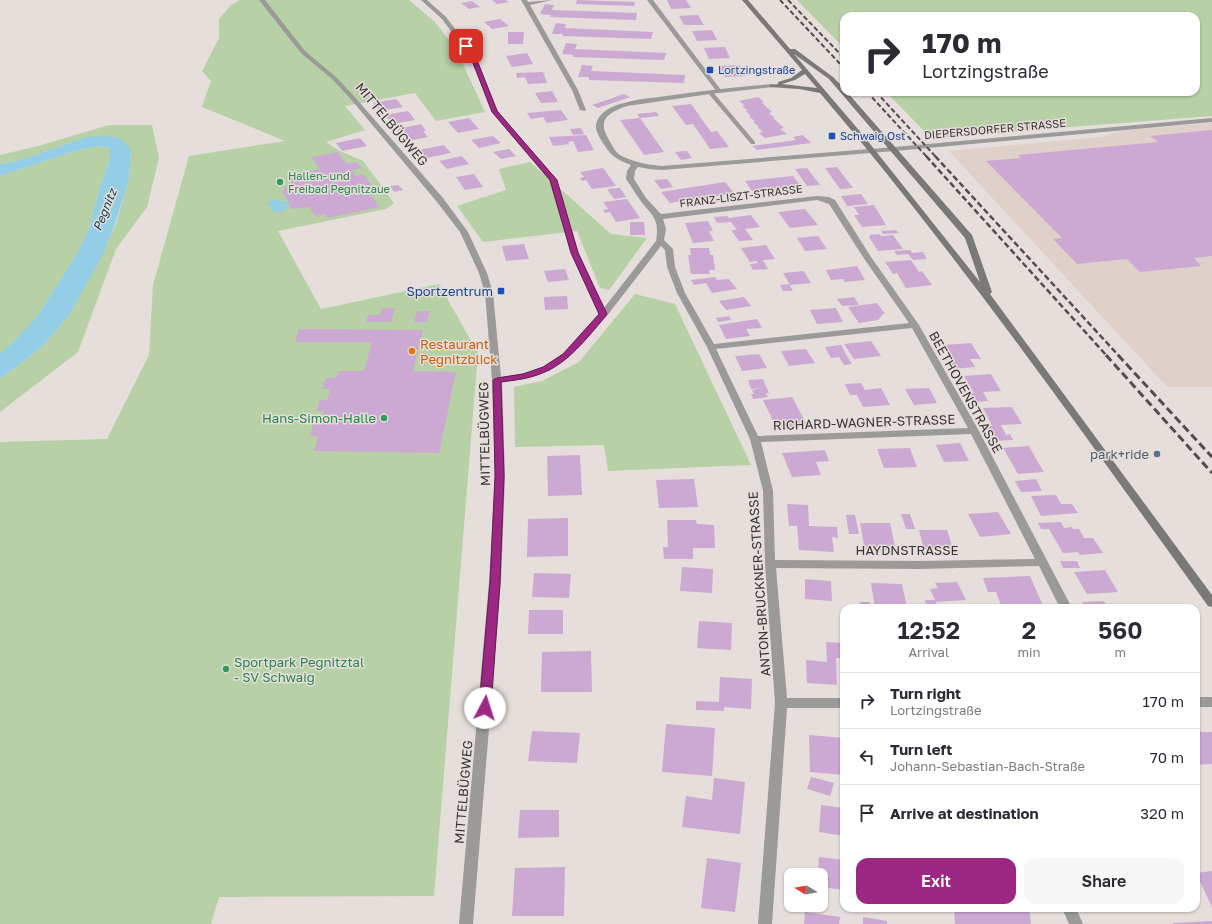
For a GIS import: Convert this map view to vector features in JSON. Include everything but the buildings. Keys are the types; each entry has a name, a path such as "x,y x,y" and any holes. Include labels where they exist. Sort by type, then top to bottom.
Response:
{"main road":[{"path":"745,0 884,164 991,301 1212,604"},
{"path":"782,43 832,78 840,87"},
{"path":"772,86 793,79 805,71"},
{"path":"772,86 799,87 823,91"},
{"path":"848,96 895,149 969,237 991,301"}],"street":[{"name":"MITTELBÜGWEG","path":"262,0 303,52 334,78 351,96 440,200 464,232 483,273 489,293 497,380 500,476 495,582 466,924"},
{"path":"424,0 444,18 472,55 495,112 553,180 575,253 603,314"},
{"path":"549,0 525,2 575,90 583,110"},
{"path":"650,0 718,91"},
{"path":"497,380 525,376 546,369 565,356 603,314 660,242 662,230 659,217 643,199 630,179 631,172 636,164 621,158 611,151 599,129 600,122 603,117 620,106 634,102 718,91 772,86"},
{"path":"710,92 753,143"},
{"name":"DIEPERSDORFER STRASSE","path":"636,164 662,168 852,153 1212,120"},
{"name":"FRANZ-LISZT-STRASSE","path":"659,217 814,198 826,199"},
{"name":"BEETHOVENSTRASSE","path":"826,199 832,202 867,257 915,325 974,431 1064,604"},
{"name":"ANTON-BRUCKNER-STRASSE","path":"660,242 669,249 671,267 681,293 712,347 755,439 768,491 770,564 781,703 765,924"},
{"path":"712,347 915,325"},
{"name":"RICHARD-WAGNER-STRASSE","path":"755,439 974,431"},
{"name":"HAYDNSTRASSE","path":"770,564 920,565 1043,562"},
{"path":"1200,702 1212,702"},
{"path":"781,703 840,703"},
{"path":"1071,912 1076,924"}],"shaded area":[{"path":"1212,123 1212,387 1167,387 949,151 1102,137 1120,131"}],"green space":[{"name":"Sportpark Pegnitztal - SV Schwaig","path":"240,0 409,0 435,22 457,51 485,112 436,121 415,93 345,106 365,130 326,142 340,151 363,161 394,203 386,209 278,231 321,309 439,284 478,353 434,896 219,897 211,924 0,924 0,442 107,439 149,355 153,285 189,156 285,141 202,107 211,81 202,71 219,38 219,19 231,5"},
{"path":"797,0 1212,0 1212,116 931,138 890,96 1200,96 1200,12 840,12 840,44"},
{"path":"109,125 152,125 159,158 147,207 116,249 78,352 0,412 0,379 42,347 69,315 115,227 129,180 131,150 86,137 21,160 0,164 0,155 38,146"},
{"path":"98,146 110,148 110,158 99,190 89,229 75,257 36,318 0,354 0,176 75,151"},
{"path":"530,162 611,234 647,238 609,290 600,288 577,231 483,242 457,206 506,190 499,169"},
{"path":"635,294 675,304 751,465 608,471 604,445 515,447 514,387 542,381 579,362"}],"water":[{"name":"Pegnitz","path":"108,136 122,139 131,150 129,180 114,227 102,256 69,315 42,347 0,379 0,354 36,318 75,257 89,229 99,190 110,158 110,148 98,146 75,151 0,176 0,164 21,160 86,137"},
{"path":"276,199 283,202 289,201 290,204 284,205 287,206 287,209 284,211 272,212 272,206 267,204 269,201"}],"railway":[{"path":"780,0 840,64"},
{"path":"788,0 840,54"},
{"path":"871,96 927,157"},
{"path":"880,96 936,157"},
{"path":"926,156 1107,356"},
{"path":"935,156 1119,356"},
{"path":"1106,355 1212,473"},
{"path":"1118,355 1212,457"}],"place":[{"name":"Lortzingstraße","path":"710,70"},
{"name":"Schwaig Ost","path":"832,136"},
{"name":"Hallen- und Freibad Pegnitzaue","path":"280,182"},
{"name":"Sportzentrum","path":"501,291"},
{"name":"Restaurant Pegnitzblick","path":"412,351"},
{"name":"Hans-Simon-Halle","path":"384,418"},
{"name":"park+ride","path":"1157,454"},
{"name":"Sportpark Pegnitztal - SV Schwaig","path":"226,669"}],"route":[{"path":"466,46 472,55 495,112 553,180 575,253 603,314 565,356 546,369 525,376 497,380 500,476 495,582 485,708"}]}
